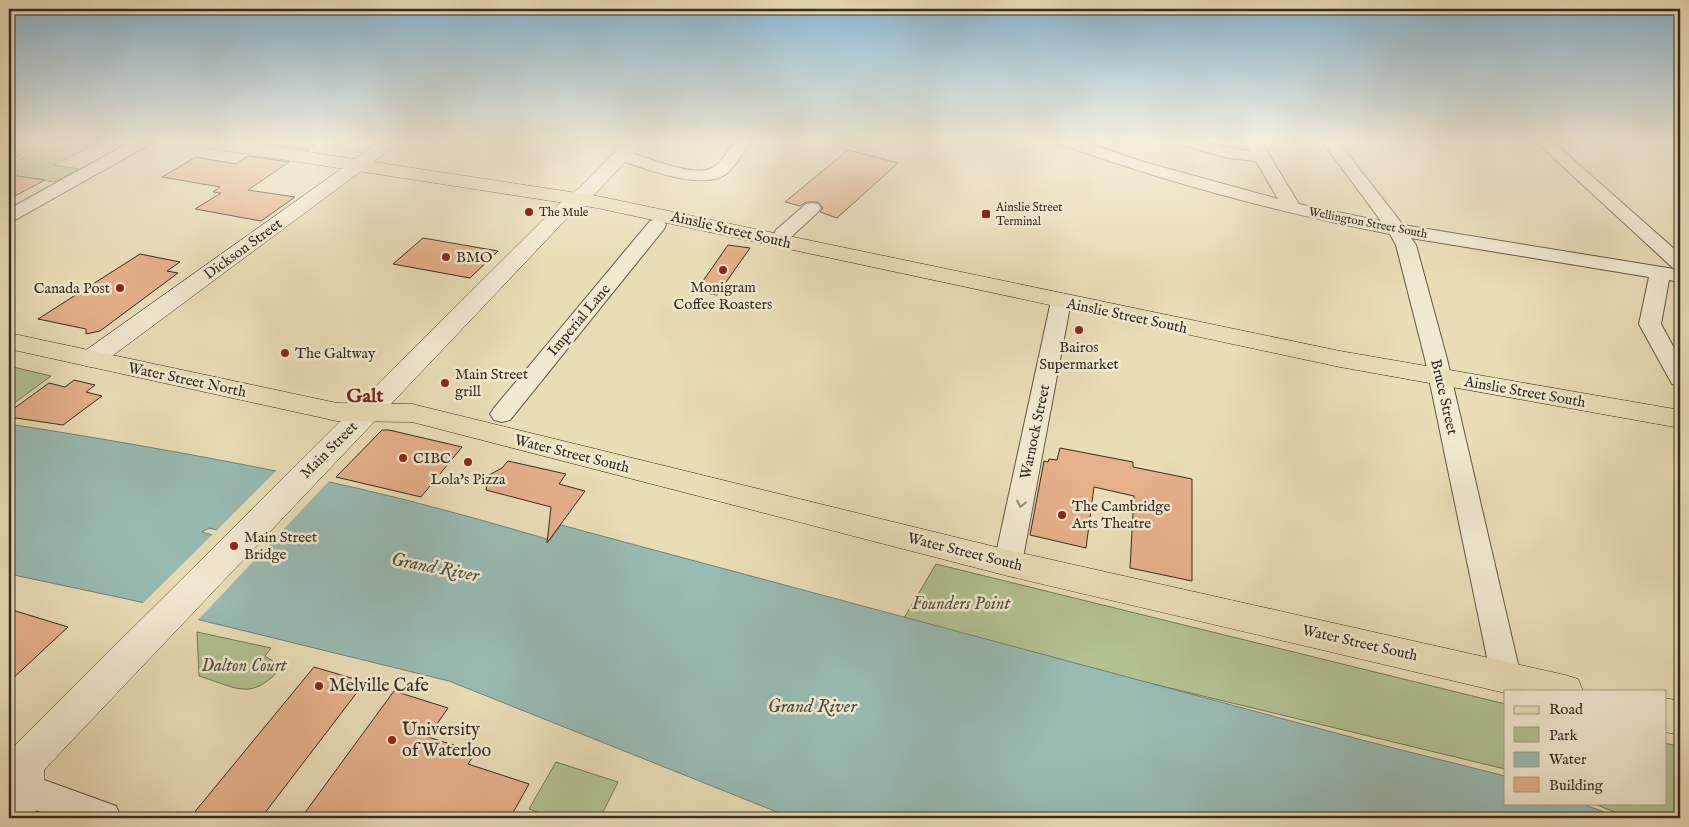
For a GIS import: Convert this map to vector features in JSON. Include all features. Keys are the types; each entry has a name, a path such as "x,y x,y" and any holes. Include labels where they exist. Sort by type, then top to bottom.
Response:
{"main road":[{"name":"Ainslie Street South","path":"446,179 577,199 665,216 1061,302 1340,359 1680,419"},
{"name":"Water Street North","path":"9,341 337,412 366,412"},
{"name":"Water Street South","path":"366,412 412,413 1008,563 1561,690"},
{"path":"1666,714 1680,718"}],"street":[{"path":"9,216 76,179"},
{"name":"Dickson Street","path":"91,359 340,179"},
{"name":"Main Street","path":"16,780 158,626 366,412 598,179"},
{"name":"Wellington Street South","path":"1177,179 1292,208 1398,230 1670,275"},
{"path":"1275,179 1292,208"},
{"name":"Bruce Street","path":"1359,179 1398,230 1406,245 1439,377 1506,677"},
{"path":"1585,179 1680,264"},
{"path":"783,234 812,208"},
{"name":"Imperial Lane","path":"502,414 657,225"},
{"path":"1670,275 1650,324 1680,379"},
{"name":"Warnock Street","path":"1008,563 1061,302"},
{"path":"16,780 104,818"}],"green space":[{"path":"33,179 61,179 55,182"},
{"path":"9,366 51,376 9,407"},
{"name":"Founders Point","path":"936,564 1504,704 1504,769 901,623"},
{"name":"Dalton Court","path":"197,632 271,648 265,656 282,667 261,685 244,689 234,688 199,676"},
{"path":"1666,743 1680,747 1680,818 1630,818 1595,804 1666,804"},
{"path":"556,762 618,782 600,818 557,818 529,809"}],"water":[{"name":"Grand River","path":"9,424 172,451 334,483 443,510 550,540 561,525 1362,740 1504,776 1504,804 1583,804 1620,818 792,818 449,681 196,619 141,602 9,574","holes":["209,528 271,544 265,550 202,532"]}],"pier":[{"name":"Main Street Bridge","path":"278,469 330,480 197,621 141,605 213,534 265,547 267,545 215,532"}],"building":[{"path":"9,179 45,180 9,199"},
{"path":"171,179 265,179 248,190 295,197 261,221 195,209 221,193 213,192 220,187"},
{"path":"813,179 881,179 837,218 820,212 823,208 818,202 806,202 800,206 785,202"},
{"name":"BMO","path":"423,238 498,251 470,278 393,264"},
{"name":"Monigram Coffee Roasters","path":"728,245 750,248 717,295 696,291"},
{"name":"Canada Post","path":"140,254 180,262 167,271 178,273 100,331 86,334 86,329 38,319"},
{"path":"74,380 95,385 86,392 102,396 63,425 9,417 9,412 49,383 65,387"},
{"name":"CIBC","path":"382,430 462,447 421,497 336,477"},
{"path":"1060,448 1133,462 1133,467 1192,479 1192,581 1130,568 1134,496 1094,487 1086,548 1030,535 1044,461 1048,462 1049,459 1057,460"},
{"path":"508,461 566,474 559,484 585,491 547,543 551,507 486,490 489,475 502,468"},
{"path":"9,609 68,627 9,682"},
{"path":"314,667 365,682 261,818 206,818 193,814"},
{"path":"394,691 448,708 428,737 476,752 468,764 529,784 510,818 301,818"}],"place":[{"name":"The Mule","path":"529,212"},
{"name":"Ainslie Street Terminal","path":"986,214"},
{"name":"BMO","path":"446,257"},
{"name":"Monigram Coffee Roasters","path":"723,270"},
{"name":"Canada Post","path":"120,288"},
{"name":"Bairos Supermarket","path":"1079,330"},
{"name":"The Galtway","path":"285,353"},
{"name":"Main Street grill","path":"445,383"},
{"name":"CIBC","path":"403,458"},
{"name":"Lola's Pizza","path":"468,462"},
{"name":"The Cambridge Arts Theatre","path":"1062,515"},
{"name":"Main Street Bridge","path":"234,546"},
{"name":"Melville Cafe","path":"319,686"},
{"name":"University of Waterloo","path":"392,740"}],"district":[{"name":"Galt","path":"365,396"}]}
